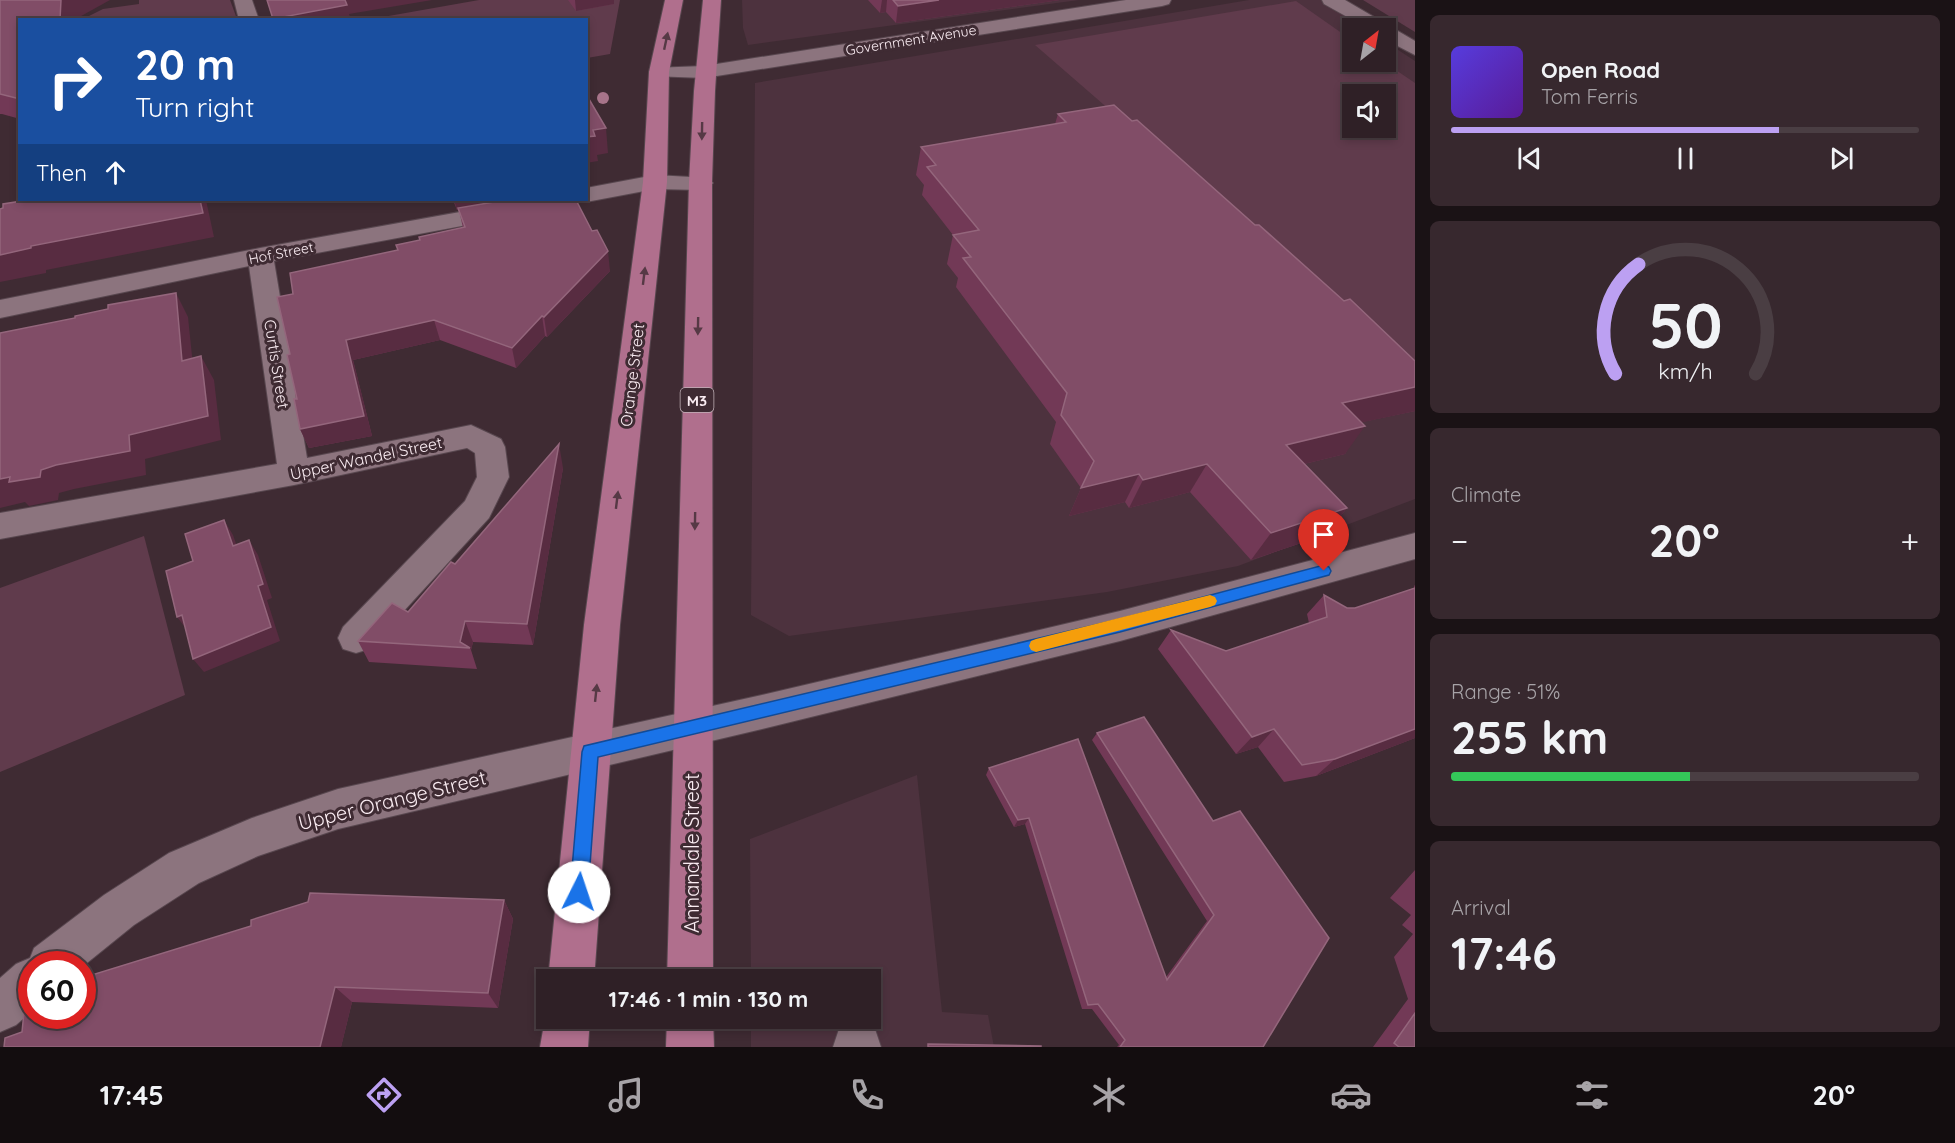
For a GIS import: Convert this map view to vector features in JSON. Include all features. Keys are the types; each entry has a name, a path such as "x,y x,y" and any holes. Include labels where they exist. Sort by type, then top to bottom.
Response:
{"main road":[{"name":"Orange Street","path":"590,752 602,625 655,182 659,72 675,0"},
{"name":"M3","path":"691,727 704,72 712,0"},
{"name":"Annandale Street","path":"690,969 691,727"},
{"path":"572,969 590,752"},
{"path":"564,1047 566,1029"},
{"path":"690,1029 690,1047"}],"street":[{"path":"243,0 248,18"},
{"name":"Government Avenue","path":"659,72 704,72 1162,0"},
{"path":"1331,0 1362,18"},
{"path":"1396,38 1415,49"},
{"path":"588,195 655,182 701,183"},
{"name":"Hof Street","path":"0,309 260,256 558,201"},
{"name":"Curtis Street","path":"260,256 294,473"},
{"name":"Upper Wandel Street","path":"0,526 294,473 471,436 490,447 493,477 477,509 356,638"},
{"name":"Upper Orange Street","path":"67,951 119,910 184,868 252,838 338,809 590,752 1120,626 1415,546"},
{"path":"0,1009 18,993"}],"shaded area":[{"path":"139,0 230,0 237,18 85,18 103,9 139,4"},
{"path":"479,0 620,0 610,54 588,58 588,18 377,18"},
{"path":"742,0 1079,0 748,45 743,28"},
{"path":"1249,0 1321,0 1349,18 1342,18 1342,72 1396,72 1396,49 1415,61 1415,499 1238,566 1107,592 789,636 751,615 755,83"},
{"path":"1363,0 1415,0 1415,32 1396,20 1396,18"},
{"path":"1296,1 1342,33 1342,72 1396,72 1396,70 1415,83 1415,375 1035,45"},
{"path":"144,536 185,695 0,772 0,588"},
{"path":"917,775 942,1012 988,1015 994,1047 751,1047 751,1029 881,1029 881,969 751,969 750,839"}],"building":[{"path":"0,0 61,0 60,18 18,18 18,98 0,94"},
{"path":"267,0 345,0 347,5 278,18 273,18"},
{"path":"893,0 939,0 898,6"},
{"path":"588,97 606,128 593,130 595,136 588,137"},
{"path":"1114,105 1132,121 1137,120 1344,301 1350,299 1415,361 1415,387 1342,403 1365,426 1286,445 1347,508 1271,533 1207,464 1143,480 1139,474 1081,488 1094,461 1061,415 1067,393 963,258 971,257 953,235 979,230 927,167 936,165 921,147 1066,122 1058,114"},
{"path":"22,201 200,201 203,213 31,246 31,248 0,255 0,209 3,208 3,204"},
{"path":"500,201 577,201 592,231 597,230 608,251 512,348 434,320 346,340 364,416 300,429 294,399 297,399 287,355 290,354 277,297 293,294 290,273 398,250 396,245 420,240 419,237 465,227 458,208"},
{"path":"176,293 182,361 201,356 208,416 129,435 130,451 56,465 41,470 40,477 9,482 10,477 0,479 0,333 75,318 75,316 108,309 108,305"},
{"path":"559,444 527,624 465,621 460,642 470,648 358,641 392,603 408,612 451,562 455,564"},
{"path":"224,520 233,546 249,540 263,584 258,586 271,627 193,659 182,615 177,617 166,571 193,561 185,534"},
{"path":"1415,588 1415,729 1335,759 1302,765 1274,729 1252,737 1171,630 1226,651 1327,617 1324,595 1347,608 1355,608"},
{"path":"1144,717 1213,821 1240,811 1329,938 1263,1047 1120,1047 1125,1040 1098,1004 1088,1005 1029,818 1018,820 989,768 1078,739 1167,980 1214,915 1097,733"},
{"path":"310,893 504,900 488,993 335,987 320,1047 4,1047 5,1038 22,1032 22,1029 96,1029 96,974 251,926 251,920 308,902"},
{"path":"1415,1013 1415,1047 1399,1047 1394,1043"},
{"path":"928,1044 1041,1046 1041,1047 928,1047"}],"slow traffic":[{"path":"1036,646 1210,601"}],"route":[{"path":"579,892 590,752 1120,626 1324,571"}]}
